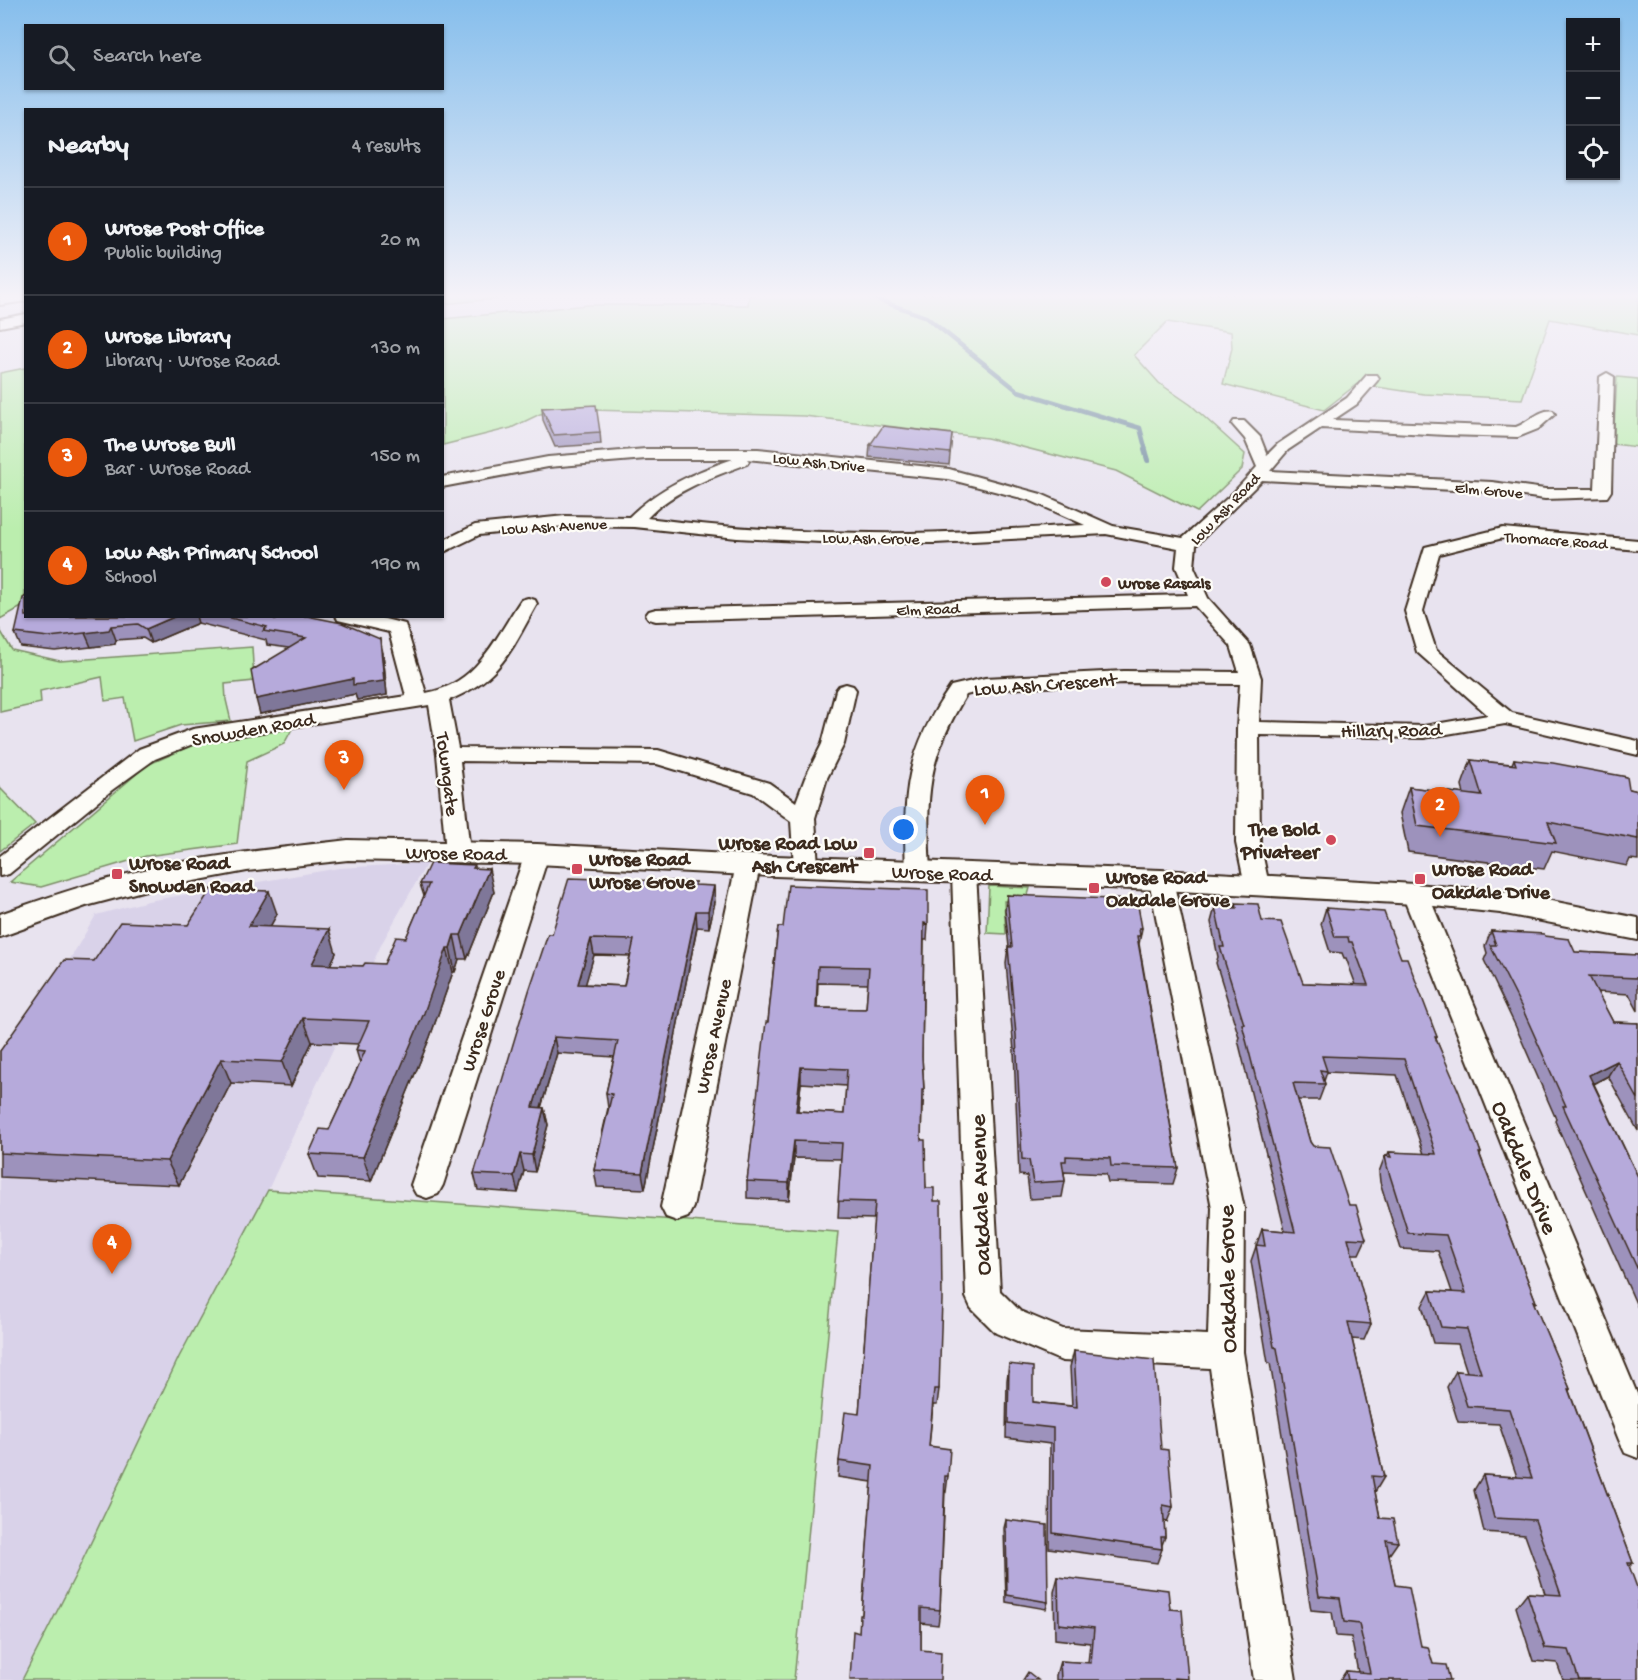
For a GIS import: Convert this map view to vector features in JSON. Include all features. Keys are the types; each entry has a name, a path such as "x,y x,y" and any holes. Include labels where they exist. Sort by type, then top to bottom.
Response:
{"street":[{"name":"Elm Grove","path":"1262,470 1492,487 1545,494 1601,494 1603,491 1607,376"},
{"name":"Low Ash Road","path":"1257,885 1248,843 1248,728 1251,678 1240,645 1200,600 1185,567 1187,544 1218,516 1282,447 1352,401 1372,378"},
{"path":"1320,424 1446,431 1518,432 1533,426 1548,414"},
{"path":"1239,424 1252,437 1262,470"},
{"name":"Low Ash Drive","path":"444,482 548,462 646,454 758,454 949,474 1035,497 1109,530 1187,544"},
{"name":"Low Ash Avenue","path":"444,547 475,530 565,521 634,522 653,502 706,473 758,454"},
{"name":"Low Ash Grove","path":"634,522 770,535 911,538 1109,530"},
{"name":"Thornacre Road","path":"1505,718 1427,652 1414,611 1431,551 1503,533 1636,549"},
{"name":"Elm Road","path":"656,615 1200,600"},
{"name":"Snowden Road","path":"0,868 104,784 147,754 193,736 428,699 464,686 480,675 508,637 528,604"},
{"path":"364,618 401,622 428,699"},
{"name":"Low Ash Crescent","path":"918,871 917,803 922,766 948,706 958,690 985,684 1124,677 1251,678"},
{"path":"806,867 804,818 816,778 833,744 846,690"},
{"name":"Towngate","path":"428,699 448,754 458,852"},
{"name":"Hillary Road","path":"1248,728 1424,732 1505,718 1638,748"},
{"path":"448,754 658,757 761,788 804,818"},
{"name":"Wrose Road","path":"0,926 75,899 145,880 247,861 348,850 537,854 748,866 1161,880 1415,894 1500,902 1638,928"},
{"name":"Wrose Grove","path":"427,1185 537,854"},
{"name":"Wrose Avenue","path":"676,1207 748,866"},
{"name":"Oakdale Avenue","path":"964,873 983,1297 1008,1322 1062,1345 1225,1352"},
{"name":"Oakdale Grove","path":"1161,880 1228,1208 1225,1352 1275,1680"},
{"name":"Oakdale Drive","path":"1415,894 1638,1440"}],"shaded area":[{"path":"427,863 382,943 268,1190 179,1358 75,1576 22,1680 0,1680 0,1069 56,983 96,915 148,901 339,868"}],"green space":[{"path":"24,372 24,606 0,619 0,373"},
{"path":"444,372 1150,372 1159,383 1191,405 1245,454 1242,469 1197,512 1116,471 987,438 804,416 591,410 540,414 511,428 444,445"},
{"path":"1226,372 1531,372 1522,399 1424,394 1357,384 1324,410 1223,384"},
{"path":"1617,377 1638,379 1638,447 1613,444"},
{"path":"0,630 12,650 60,661 252,647 254,681 225,684 231,721 181,725 133,741 125,698 105,701 102,677 40,691 41,703 0,712"},
{"path":"292,729 284,744 247,761 237,844 146,856 41,887 10,882 147,765 200,742"},
{"path":"0,788 35,824 0,851"},
{"path":"989,886 1030,888 1026,902 1004,901 1006,934 987,933"},
{"path":"268,1190 838,1232 794,1680 22,1680 75,1576 179,1357"}],"building":[{"path":"596,405 600,432 554,435 542,408"},
{"path":"883,426 952,434 950,453 870,445"},
{"path":"23,598 24,618 171,618 146,629 138,624 111,626 109,630 49,637 15,633"},
{"path":"231,618 273,618 276,620 278,618 317,618 342,623 380,639 384,681 353,685 353,679 256,699 251,671 306,638 263,631 267,627"},
{"path":"1514,759 1553,763 1627,777 1629,789 1638,791 1638,839 1548,822 1556,843 1417,826 1409,787 1482,796 1471,760 1516,765"},
{"path":"430,863 475,865 473,868 489,869 461,935 454,935 450,948 447,948 424,1013 363,1157 309,1154 320,1129 329,1130 350,1085 365,1051 356,1050 369,1021 303,1018 282,1062 221,1059 167,1161 0,1153 0,1051 64,960 94,961 120,922 188,925 211,889 269,891 249,926 329,929 312,964 363,966 365,963 384,964 396,937 406,938 429,884 420,884"},
{"path":"569,878 695,882 695,885 714,886 708,911 696,911 642,1173 594,1170 612,1094 606,1093 618,1041 554,1037 533,1107 544,1108 532,1155 520,1154 514,1176 474,1174 529,991 548,934 552,934","holes":["591,939 634,940 624,986 578,984"]},
{"path":"788,885 928,890 928,924 924,923 922,1057 924,1090 922,1090 921,1140 925,1140 926,1188 934,1188 934,1201 941,1201 942,1300 939,1389 934,1389 929,1446 950,1449 948,1476 945,1476 940,1610 921,1608 921,1650 941,1652 940,1680 850,1680 853,1631 859,1633 860,1615 862,1615 873,1466 839,1461 845,1412 859,1414 875,1202 838,1201 842,1143 794,1141 789,1183 747,1181 778,927 783,927","holes":["818,966 869,967 866,1009 816,1008","801,1067 847,1069 844,1114 796,1111"]},
{"path":"1007,895 1137,900 1142,928 1139,928 1140,936 1137,936 1178,1168 1111,1166 1110,1158 1066,1156 1066,1161 1062,1161 1065,1181 1033,1183 1029,1160 1022,1159 1016,1035 1008,947 1012,947"},
{"path":"1236,903 1258,904 1262,921 1281,922 1303,983 1368,985 1352,942 1349,942 1348,937 1335,937 1326,908 1384,912 1401,958 1407,958 1437,1037 1435,1037 1459,1092 1481,1153 1479,1153 1536,1302 1533,1301 1570,1389 1568,1389 1633,1563 1628,1563 1638,1590 1638,1680 1579,1680 1569,1650 1545,1648 1527,1593 1561,1595 1535,1520 1494,1518 1483,1475 1532,1478 1509,1409 1467,1406 1456,1371 1481,1373 1467,1329 1441,1327 1430,1291 1466,1293 1446,1235 1408,1233 1387,1166 1385,1156 1391,1157 1389,1152 1436,1154 1404,1059 1322,1056 1327,1071 1320,1070 1325,1084 1293,1083 1310,1142 1313,1146 1330,1147 1349,1205 1356,1205 1366,1239 1348,1238 1371,1324 1348,1322 1384,1477 1372,1476 1380,1518 1393,1519 1398,1542 1386,1540 1395,1585 1409,1587 1421,1646 1428,1647 1433,1664 1446,1665 1450,1680 1348,1680 1346,1671 1370,1673 1359,1624 1344,1622 1340,1598 1319,1596 1277,1348 1274,1347 1256,1245 1265,1246 1262,1229 1295,1232 1242,1024 1244,1024 1220,947 1224,947 1215,907 1237,908"},
{"path":"1491,931 1544,934 1569,939 1575,952 1638,955 1638,980 1637,978 1589,976 1613,1022 1638,1023 1638,1099 1617,1061 1589,1075 1638,1177 1638,1270 1563,1106 1566,1106 1523,1010 1490,945 1496,945"},
{"path":"1074,1351 1154,1360 1161,1449 1168,1450 1173,1507 1163,1505 1165,1537 1161,1537 1162,1549 1053,1533 1053,1428 1008,1423 1009,1364 1033,1367 1033,1402 1077,1407"},
{"path":"1006,1520 1047,1525 1048,1602 1007,1595"},
{"path":"1058,1577 1168,1590 1170,1609 1182,1610 1188,1679 1061,1680 1060,1661 1091,1663 1094,1628 1059,1624"},
{"path":"1028,1672 1038,1680 1023,1680"}],"waterway":[{"path":"995,372 1018,391 1140,428 1146,451"},
{"path":"1145,450 1148,460"}],"place":[{"name":"Wrose Rascals","path":"1106,582"},
{"name":"The Wrose Bull","path":"344,790"},
{"name":"Wrose Post Office","path":"985,825"},
{"name":"Wrose Library","path":"1440,837"},
{"name":"The Bold Privateer","path":"1331,840"},
{"name":"Wrose Road Low Ash Crescent","path":"869,853"},
{"name":"Wrose Road Wrose Grove","path":"577,869"},
{"name":"Wrose Road Snowden Road","path":"117,874"},
{"name":"Wrose Road Oakdale Drive","path":"1420,879"},
{"name":"Wrose Road Oakdale Grove","path":"1094,888"},
{"name":"Low Ash Primary School","path":"112,1274"}]}
